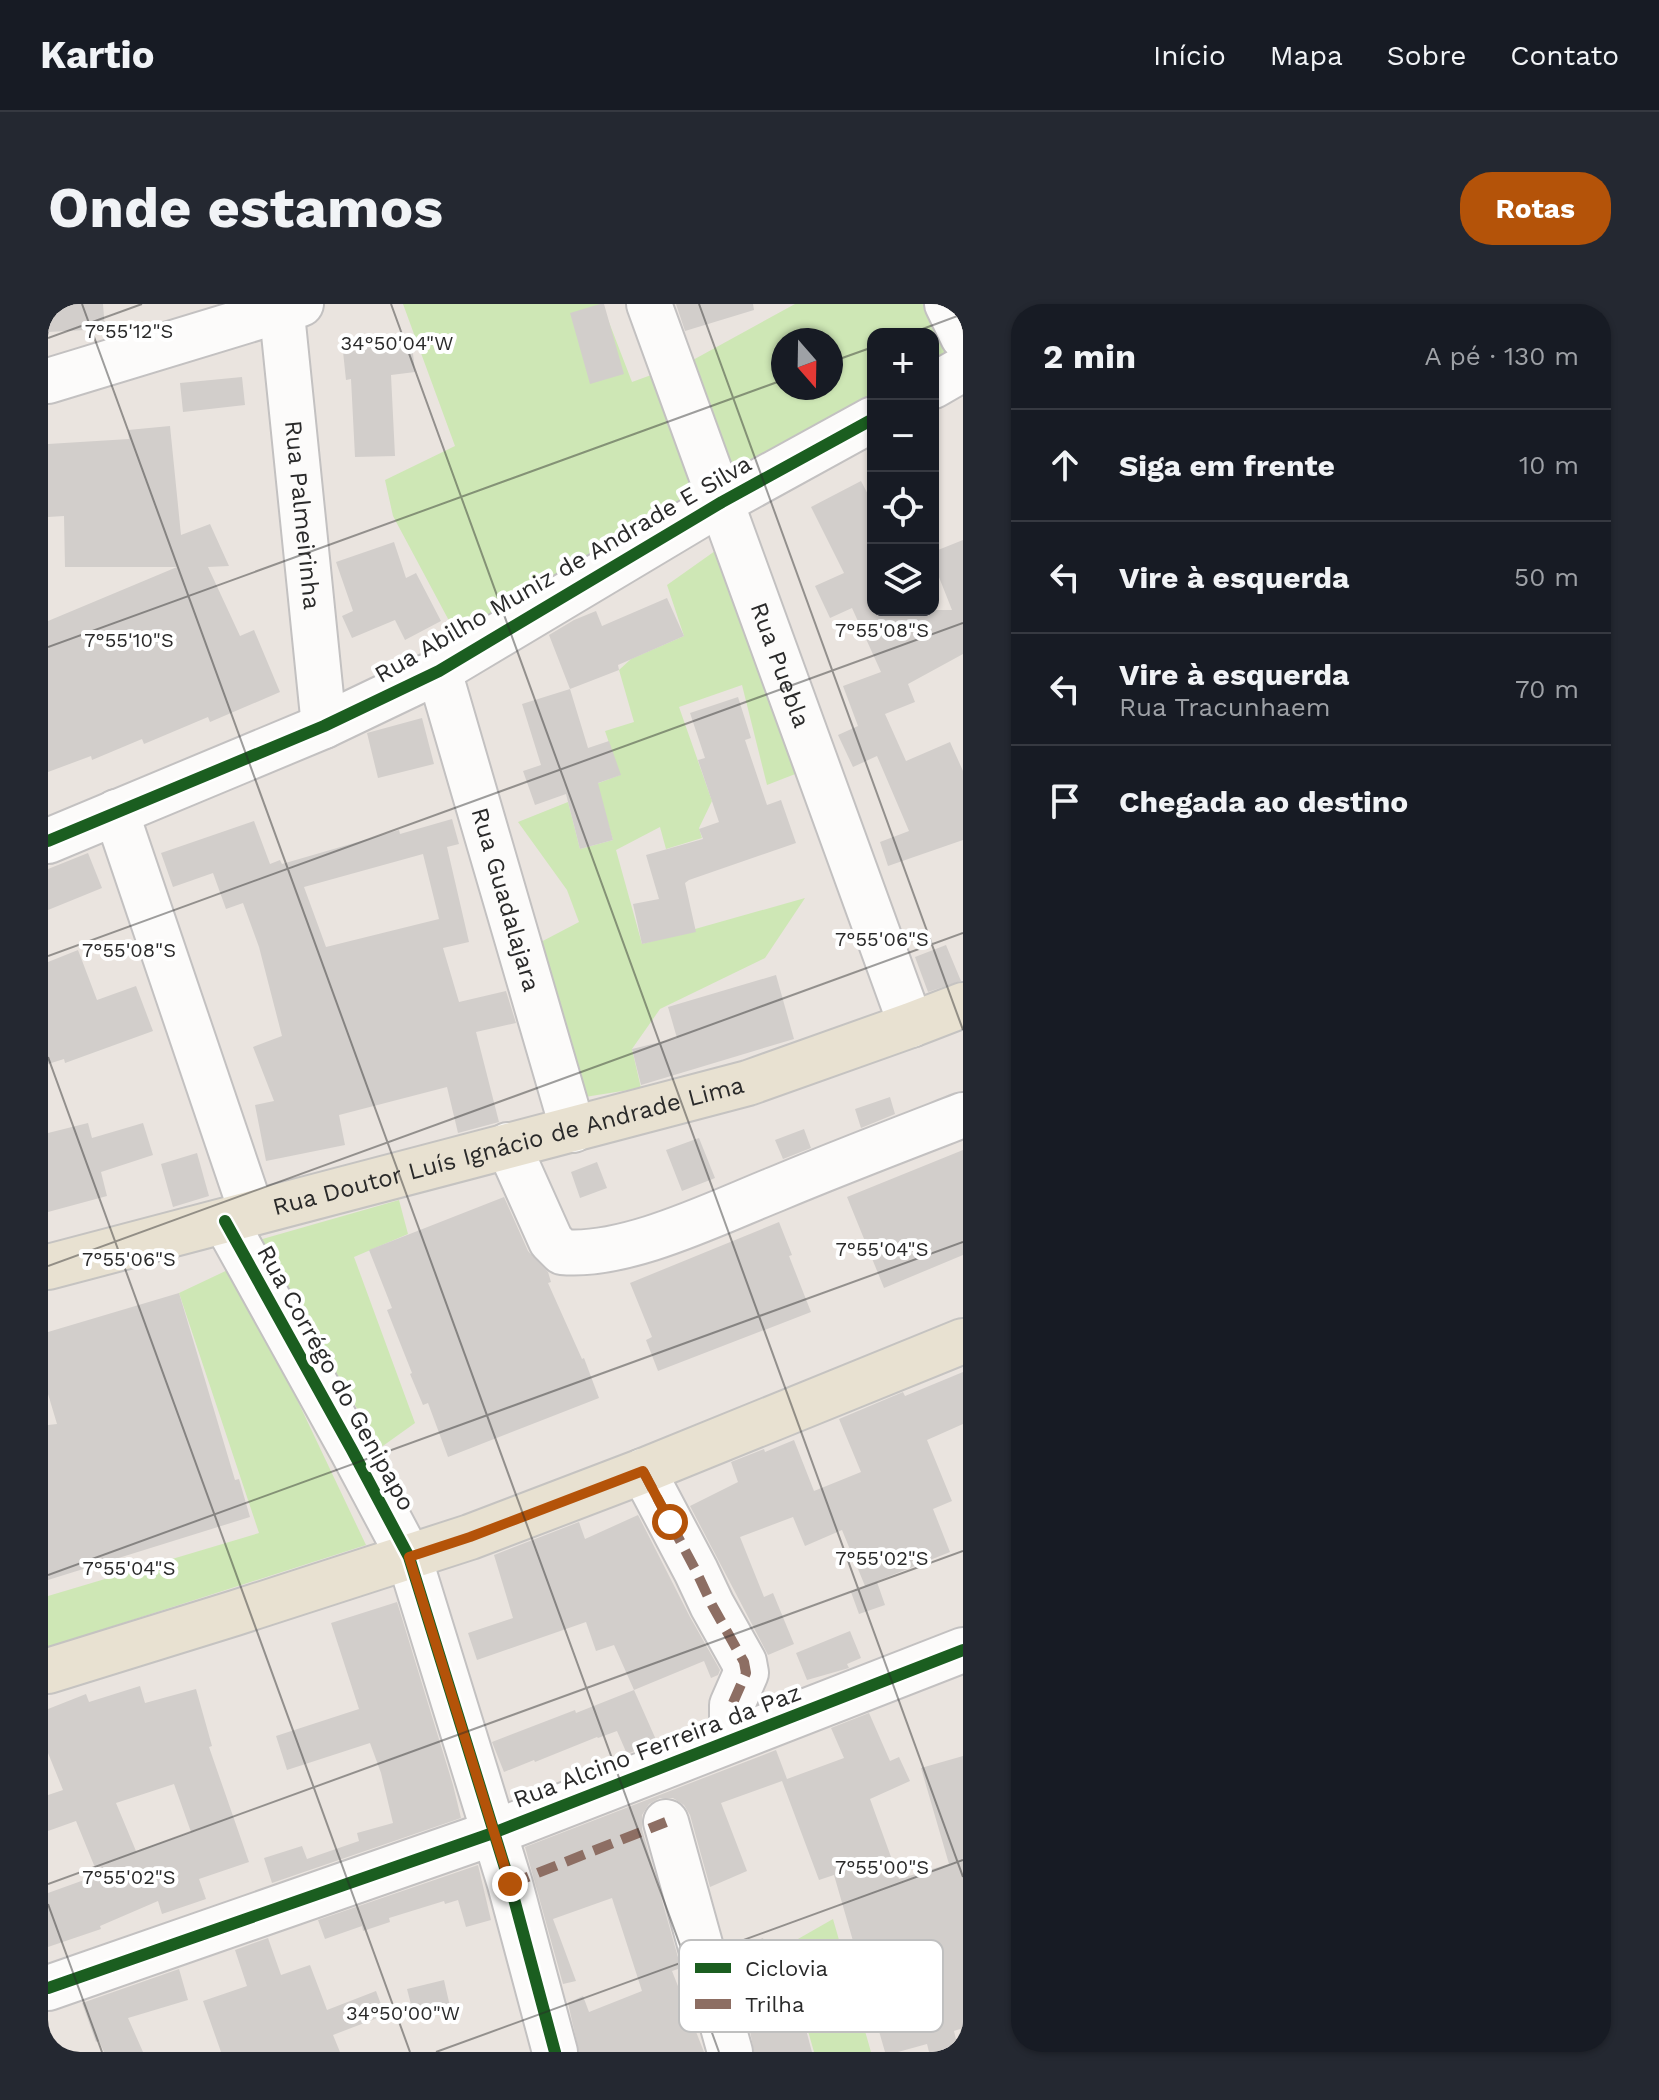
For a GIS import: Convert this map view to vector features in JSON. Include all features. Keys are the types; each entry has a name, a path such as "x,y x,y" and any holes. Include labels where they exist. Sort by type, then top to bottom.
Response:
{"main road":[{"name":"Rua Doutor Luís Ignácio de Andrade Lima","path":"48,1267 748,1083 963,1005"},
{"path":"48,1671 470,1537 643,1471 963,1341"}],"street":[{"name":"Rua Puebla","path":"649,304 911,1025"},
{"path":"947,304 963,337"},
{"path":"48,381 288,306"},
{"name":"Rua Palmeirinha","path":"288,306 324,726"},
{"path":"939,383 963,369"},
{"name":"Rua Abilho Muniz de Andrade E Silva","path":"48,841 324,726 439,671 722,502 867,422"},
{"name":"Rua Guadalajara","path":"439,671 573,1130"},
{"name":"Rua Corrégo do Genipapo","path":"116,812 238,1217 352,1450 409,1557 510,1884 555,2052"},
{"path":"508,1145 551,1241 562,1252 581,1254 616,1248 686,1225 963,1115"},
{"path":"643,1471 744,1662 746,1673 732,1705 732,1721"},
{"name":"Rua Alcino Ferreira da Paz","path":"48,1988 493,1833 963,1650"},
{"path":"666,1822 699,1940"},
{"path":"724,2032 730,2052"}],"green space":[{"path":"403,304 602,304 632,382 665,370 708,499 462,645 393,516 385,480 455,446"},
{"path":"795,304 928,304 936,328 867,328 867,407 727,484 682,366"},
{"path":"939,336 948,362 939,367"},
{"path":"715,551 803,771 767,785 742,685 679,707 712,801 699,828 702,838 666,849 660,827 616,850 642,944 805,898 765,958 660,1009 632,1049 641,1088 585,1097 537,944 579,922 567,890 518,822 568,802 580,849 613,840 596,784 620,775 605,731 634,722 619,670 631,659 684,636 667,585"},
{"path":"399,1200 408,1234 354,1257 415,1423 380,1448 259,1240"},
{"path":"234,1267 366,1545 48,1647 48,1596 259,1533 179,1293"},
{"path":"833,1919 839,1940 796,1940"},
{"path":"808,2032 865,2032 871,2052 814,2052"}],"building":[{"path":"48,304 103,304 105,329 48,332"},
{"path":"604,304 624,374 590,384 570,313"},
{"path":"676,304 753,304 754,310 685,331"},
{"path":"411,335 415,372 391,375 395,456 355,457 351,379 346,380 342,342"},
{"path":"242,377 245,405 183,412 180,383"},
{"path":"170,426 181,535 210,524 229,566 208,567 240,636 254,630 280,692 210,722 208,717 144,744 142,739 92,760 91,756 48,772 48,621 177,567 65,567 64,516 48,517 48,444 129,439 128,430"},
{"path":"861,481 867,492 867,616 939,616 939,610 952,610 939,577 939,550 963,540 963,654 908,684 915,702 885,714 906,761 950,742 963,771 963,840 888,866 880,842 909,831 877,756 853,767 838,735 858,726 843,686 881,672 852,608 830,618 815,586 844,573 811,507"},
{"path":"394,542 406,578 416,573 441,621 405,640 395,620 352,638 342,616 353,611 336,562"},
{"path":"667,598 684,636 618,665 619,670 570,689 549,635 596,611 602,626"},
{"path":"570,689 588,748 609,741 621,775 598,783 613,840 580,849 566,794 535,805 523,771 541,765 522,704"},
{"path":"738,697 751,738 745,740 767,805 781,800 796,843 689,880 685,883 696,932 642,944 633,904 659,899 646,855 703,839 699,829 719,822 698,760 705,758 690,713"},
{"path":"422,718 434,764 378,778 367,733"},
{"path":"452,819 459,844 447,847 469,942 443,948 459,1002 506,991 516,1023 476,1032 499,1122 458,1133 447,1087 339,1115 345,1145 266,1161 255,1105 274,1101 253,1047 282,1036 259,947 243,903 226,909 213,873 173,887 161,853 254,821 270,864 280,860 282,864 399,830 400,834","holes":["423,854 439,919 326,947 304,887"]},
{"path":"88,853 102,888 48,910 48,869"},
{"path":"946,945 961,981 928,992 915,957"},
{"path":"78,950 97,1000 136,986 153,1031 65,1063 64,1059 48,1064 48,962"},
{"path":"776,975 794,1039 641,1085 632,1049 677,1038 668,1007"},
{"path":"890,1097 895,1114 861,1128 855,1109"},
{"path":"88,1123 92,1138 143,1123 153,1155 101,1172 107,1196 48,1212 48,1133"},
{"path":"804,1129 811,1148 783,1159 775,1140"},
{"path":"699,1138 715,1178 682,1191 666,1150"},
{"path":"963,1150 963,1255 884,1288 847,1197"},
{"path":"197,1153 209,1196 173,1207 161,1164"},
{"path":"597,1162 607,1188 580,1198 571,1172"},
{"path":"504,1197 528,1251 548,1272 551,1282 548,1283 584,1358 599,1398 448,1457 428,1403 423,1405 410,1374 387,1310 392,1308 369,1250"},
{"path":"779,1222 811,1312 658,1371 646,1340 652,1337 630,1283"},
{"path":"179,1293 235,1480 239,1479 250,1517 48,1580 48,1425 57,1424 48,1394 48,1332"},
{"path":"963,1372 963,1424 927,1440 952,1501 933,1509 950,1552 865,1586 842,1530 805,1546 793,1517 740,1537 764,1597 773,1593 794,1644 768,1655 690,1506 738,1482 731,1462 794,1440 814,1491 861,1472 839,1419 903,1392 905,1396"},
{"path":"638,1515 720,1670 718,1675 711,1678 704,1661 634,1690 614,1645 596,1651 586,1622 477,1660 468,1633 513,1618 494,1555 579,1522 585,1539"},
{"path":"877,1582 885,1605 859,1614 851,1592"},
{"path":"397,1602 461,1818 272,1883 264,1858 302,1846 307,1859 359,1841 357,1833 393,1823 370,1743 287,1770 276,1736 359,1709 331,1623"},
{"path":"850,1631 861,1658 847,1664 849,1668 807,1680 796,1653"},
{"path":"140,1686 145,1703 196,1689 212,1746 209,1747 249,1862 199,1879 206,1899 162,1914 158,1901 100,1926 101,1929 48,1947 48,1893 98,1875 76,1821 48,1831 48,1795 63,1790 48,1753 48,1709 86,1694 89,1702","holes":["174,1784 191,1832 136,1851 116,1803"]},
{"path":"634,1690 657,1742 627,1754 617,1731 504,1772 492,1742"},
{"path":"869,1713 890,1761 899,1757 910,1781 870,1799 899,1879 949,1864 921,1768 963,1756 963,2028 954,2031 959,2052 929,2052 927,2044 898,2052 885,2052 879,2032 943,2032 943,1940 853,1940 834,1875 819,1880 782,1781 721,1803 747,1871 710,1887 690,1815 684,1805 673,1798 660,1798 649,1804 642,1815 642,1829 679,1961 679,1969 672,1971 679,1989 679,2032 696,2032 704,2052 579,2052 568,2003 583,1996 589,2012 642,1991 612,1898 553,1919 576,1981 563,1984 525,1847 776,1750 787,1779 844,1758 831,1728"},
{"path":"478,1865 491,1920 466,1927 458,1900 445,1904 444,1901 389,1918 390,1922 363,1931 362,1926 325,1939 318,1920"},
{"path":"268,1938 281,1975 310,1965 327,2010 376,1991 385,2015 333,2035 340,2052 221,2052 203,2001 247,1986 235,1950"},
{"path":"179,1969 188,2000 128,2018 143,2052 104,2052 99,2041 96,2042 82,2003"},
{"path":"444,1980 451,2011 415,2020 407,1989"},
{"path":"750,2032 807,2032 812,2052 754,2052"}],"marked path":[{"path":"643,1471 744,1662 746,1673 732,1705 732,1721"},
{"path":"510,1884 666,1822"}],"cycle path":[{"path":"48,841 324,726 439,671 722,502 867,422"},
{"path":"225,1221 409,1557 510,1884 555,2052"},
{"path":"48,1988 493,1833 963,1650"}],"route":[{"path":"510,1884 409,1557 643,1471 670,1522"}]}
